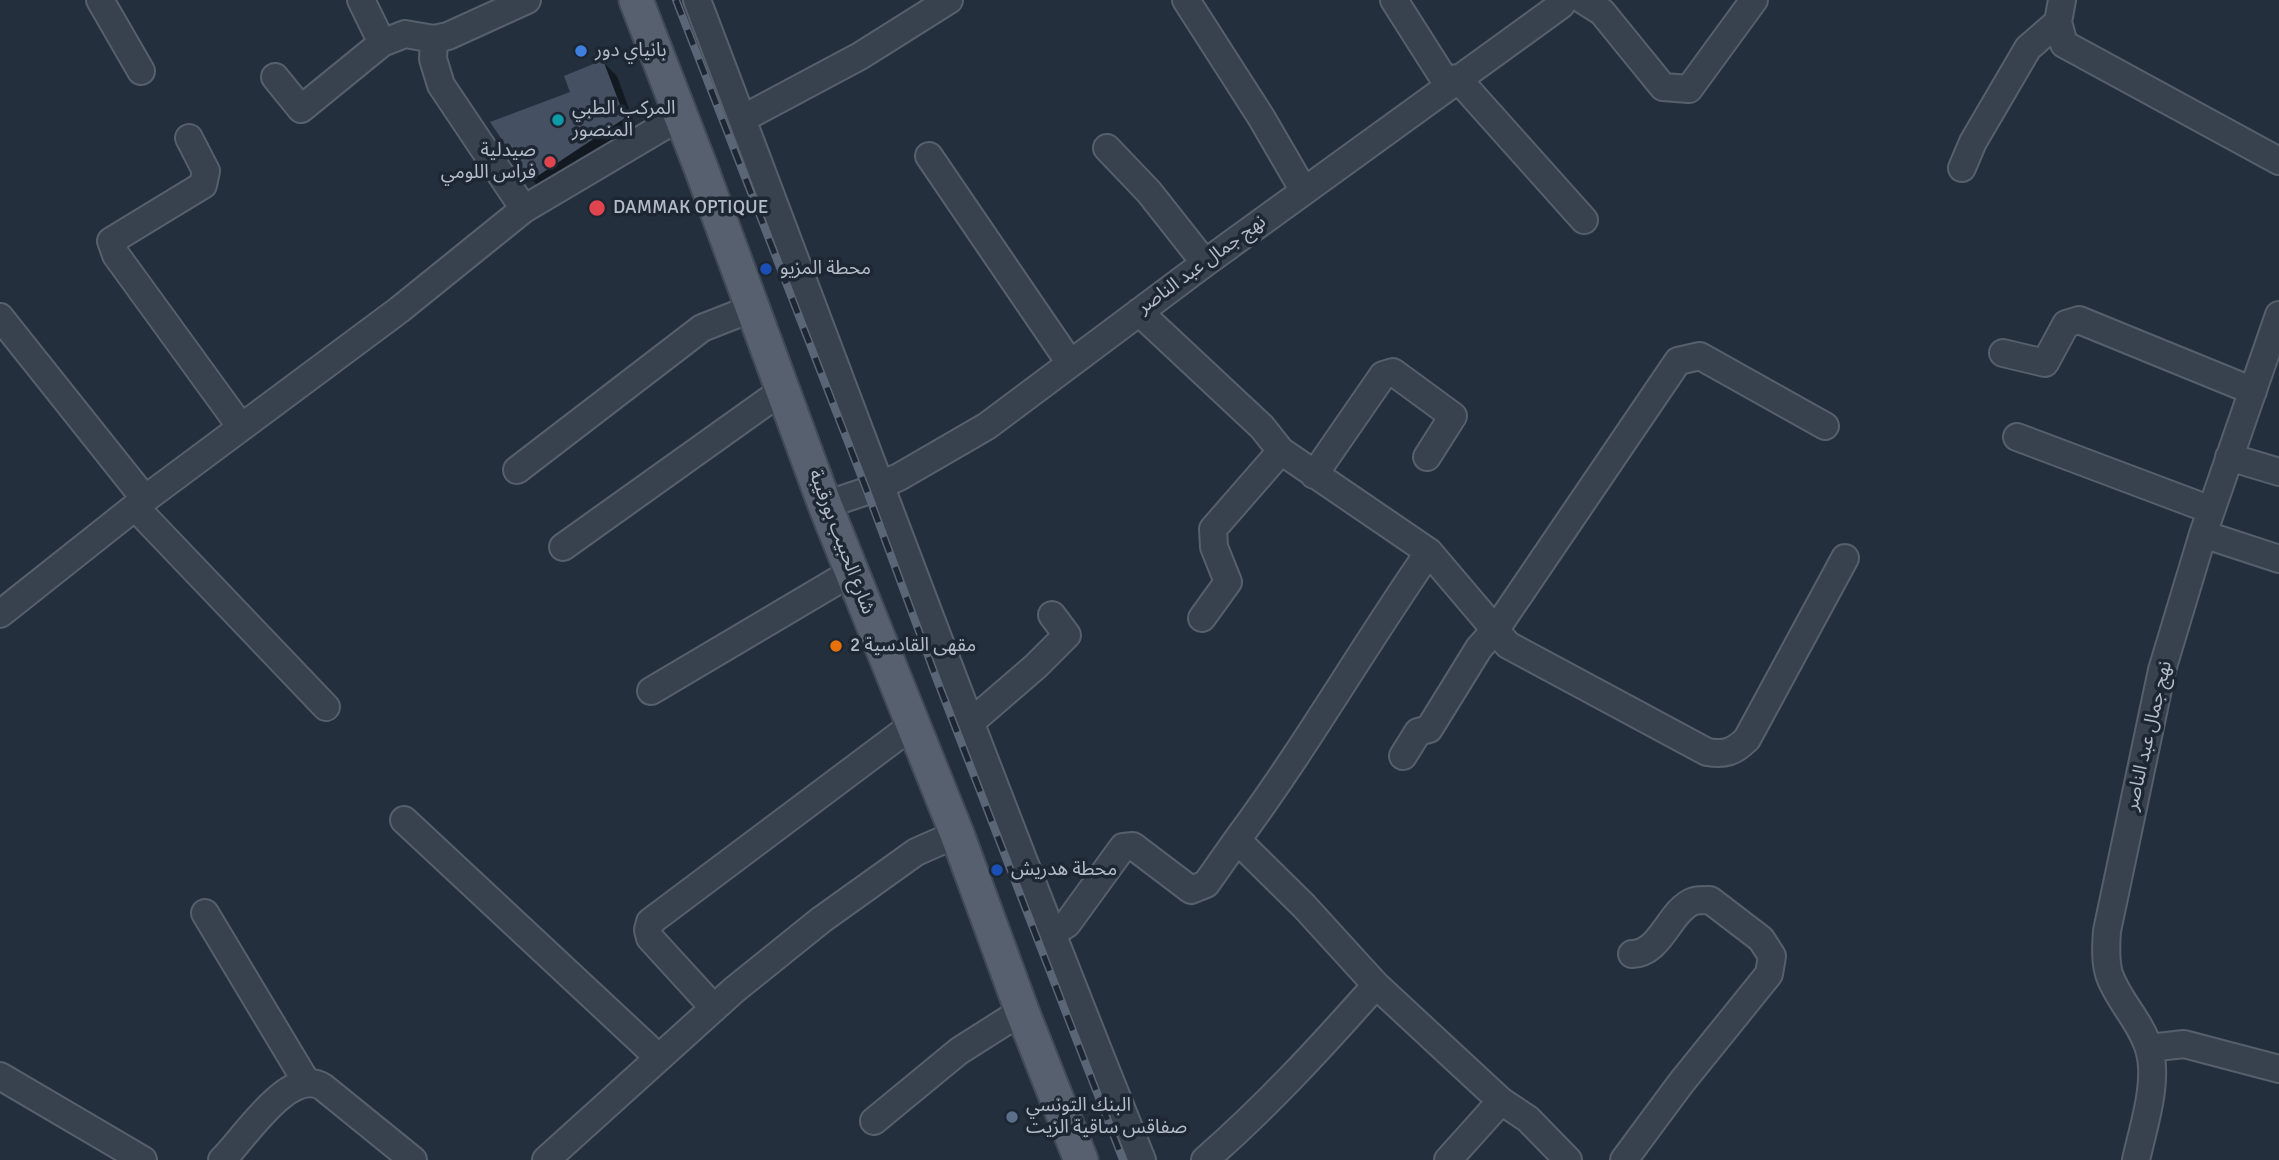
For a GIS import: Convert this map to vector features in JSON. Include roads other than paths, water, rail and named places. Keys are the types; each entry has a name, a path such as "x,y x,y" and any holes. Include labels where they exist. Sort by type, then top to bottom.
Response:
{"main road":[{"name":"شارع الحبيب بورقيبة","path":"636,0 825,505 957,834 1021,1011 1081,1160"}],"street":[{"path":"100,0 141,71"},
{"path":"361,0 382,43"},
{"path":"275,77 301,109 382,43 405,34 434,39 448,36 527,0"},
{"path":"697,0 1051,934 1143,1160"},
{"path":"742,119 860,56 949,0"},
{"path":"1186,0 1261,117 1304,191"},
{"path":"1394,0 1453,82 1584,220"},
{"name":"نهج جمال عبد الناصر","path":"825,505 899,477 987,426 1564,0"},
{"path":"1583,0 1602,12 1663,87 1689,89 1754,0"},
{"path":"2060,11 2063,44 2279,161"},
{"path":"1962,168 1973,142 2028,48 2060,11"},
{"path":"434,39 433,60 441,85 524,209"},
{"path":"0,614 140,503 399,310 524,209 681,116"},
{"path":"189,138 206,171 203,185 111,241 116,255 241,427"},
{"path":"1107,148 1149,191 1205,263"},
{"path":"929,156 1070,363"},
{"path":"517,470 702,328 753,308"},
{"path":"1139,312 1262,427 1281,451 1429,552 1508,645 1707,752 1723,754 1737,749 1747,739 1845,558"},
{"name":"نهج جمال عبد الناصر","path":"2136,1160 2153,1071 2143,1031 2109,973 2105,953 2107,931 2162,670 2229,457 2267,372 2279,314"},
{"path":"0,317 140,503 326,707"},
{"path":"2003,353 2045,363 2066,324 2079,320 2267,372"},
{"path":"1403,756 1418,732 1429,729 1479,648 1496,629 1678,361 1700,356 1825,426"},
{"path":"1314,475 1383,375 1393,372 1453,416 1427,457"},
{"path":"563,547 783,390"},
{"path":"2017,437 2207,522 2279,559"},
{"path":"1202,618 1228,582 1213,547 1213,529 1281,451"},
{"path":"2229,457 2279,472"},
{"path":"1051,934 1067,924 1123,847 1133,846 1191,890 1206,884 1282,779 1364,647 1429,552"},
{"path":"651,691 852,572"},
{"path":"970,723 1027,675 1067,635 1052,615"},
{"path":"714,1009 650,938 650,922 914,724"},
{"path":"404,820 659,1058"},
{"path":"546,1160 714,1009 821,920 916,852 957,834"},
{"path":"1237,839 1304,906 1376,985 1501,1101 1528,1119 1568,1160"},
{"path":"1624,1160 1681,1083 1769,974 1772,956 1761,939 1710,900 1693,901 1654,944 1639,954 1632,954"},
{"path":"205,913 307,1083"},
{"path":"1205,1160 1305,1065 1376,985"},
{"path":"874,1121 959,1051 1021,1011"},
{"path":"2149,1048 2184,1044 2279,1069"},
{"path":"0,1076 143,1160"},
{"path":"222,1160 284,1092 307,1083 317,1083 323,1087 413,1160"},
{"path":"1448,1160 1501,1101"}],"railway":[{"path":"676,0 1123,1160"}],"place":[{"name":"بانياي دور","path":"581,51"},
{"name":"المركب الطبي المنصور","path":"558,120"},
{"name":"صيدلية فراس اللومي","path":"550,162"},
{"name":"DAMMAK OPTIQUE","path":"597,208"},
{"name":"محطة المزيو","path":"766,269"},
{"name":"مقهى القادسية 2","path":"836,646"},
{"name":"محطة هدريش","path":"997,870"},
{"name":"البنك التونسي صفاقس ساقية الزيت","path":"1012,1117"}]}
